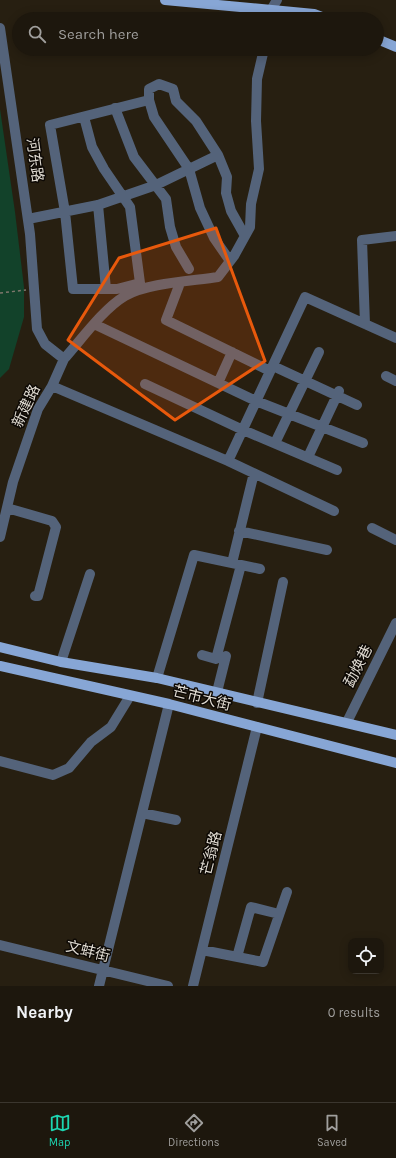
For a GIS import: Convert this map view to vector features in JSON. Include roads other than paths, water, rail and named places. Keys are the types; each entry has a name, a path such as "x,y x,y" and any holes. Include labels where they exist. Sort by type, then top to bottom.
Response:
{"main road":[{"path":"165,0 249,12"},
{"path":"384,42 396,47"},
{"name":"芒市大街","path":"0,647 61,662 157,678 258,703 347,722 396,735"},
{"name":"芒市大街","path":"0,666 169,704 396,763"}],"street":[{"path":"271,12 277,0"},
{"name":"河东路","path":"0,28 4,77 28,219 36,293 37,329 45,344 64,360"},
{"name":"新建路","path":"0,537 13,482 38,409 52,386 64,360 94,324 125,296 152,287 218,278 250,227 251,204 259,169 256,121 257,79 262,56"},
{"path":"230,261 214,238 200,208 190,169 154,117 149,100 149,89 159,84 173,89 176,101 196,121 218,155 227,176 226,193 231,211 245,236"},
{"path":"84,117 92,147 104,169 130,207 140,283 117,289 74,289 65,212 50,125 149,100"},
{"path":"115,108 134,157 166,199 170,227 176,247 189,269"},
{"path":"28,219 98,206 156,185 218,155"},
{"path":"98,206 106,289"},
{"path":"365,324 362,240 396,236"},
{"path":"180,283 166,320 232,352 305,382 337,393 357,405"},
{"path":"228,461 305,297 396,338"},
{"path":"94,324 256,401 363,443"},
{"path":"218,383 232,352"},
{"path":"275,443 319,352"},
{"path":"386,376 396,381"},
{"path":"145,384 243,430 337,470"},
{"path":"52,386 228,461 334,511"},
{"path":"308,457 323,427 337,393"},
{"path":"202,656 216,659 236,564 239,531 253,477"},
{"path":"7,508 52,521 56,527 38,596 35,596"},
{"path":"372,528 396,540"},
{"path":"239,531 327,550"},
{"path":"157,678 194,554 260,569"},
{"path":"61,662 90,574"},
{"path":"258,703 283,582"},
{"name":"勐焕巷","path":"347,722 396,623"},
{"path":"217,692 226,656"},
{"path":"0,762 53,775 69,768 91,742 111,727 130,696"},
{"path":"99,986 169,704"},
{"name":"芒翁路","path":"193,986 257,727"},
{"path":"142,813 176,820"},
{"path":"202,950 263,962 287,892"},
{"path":"237,957 251,907 279,914"},
{"name":"文蚌街","path":"0,945 168,986"}]}
